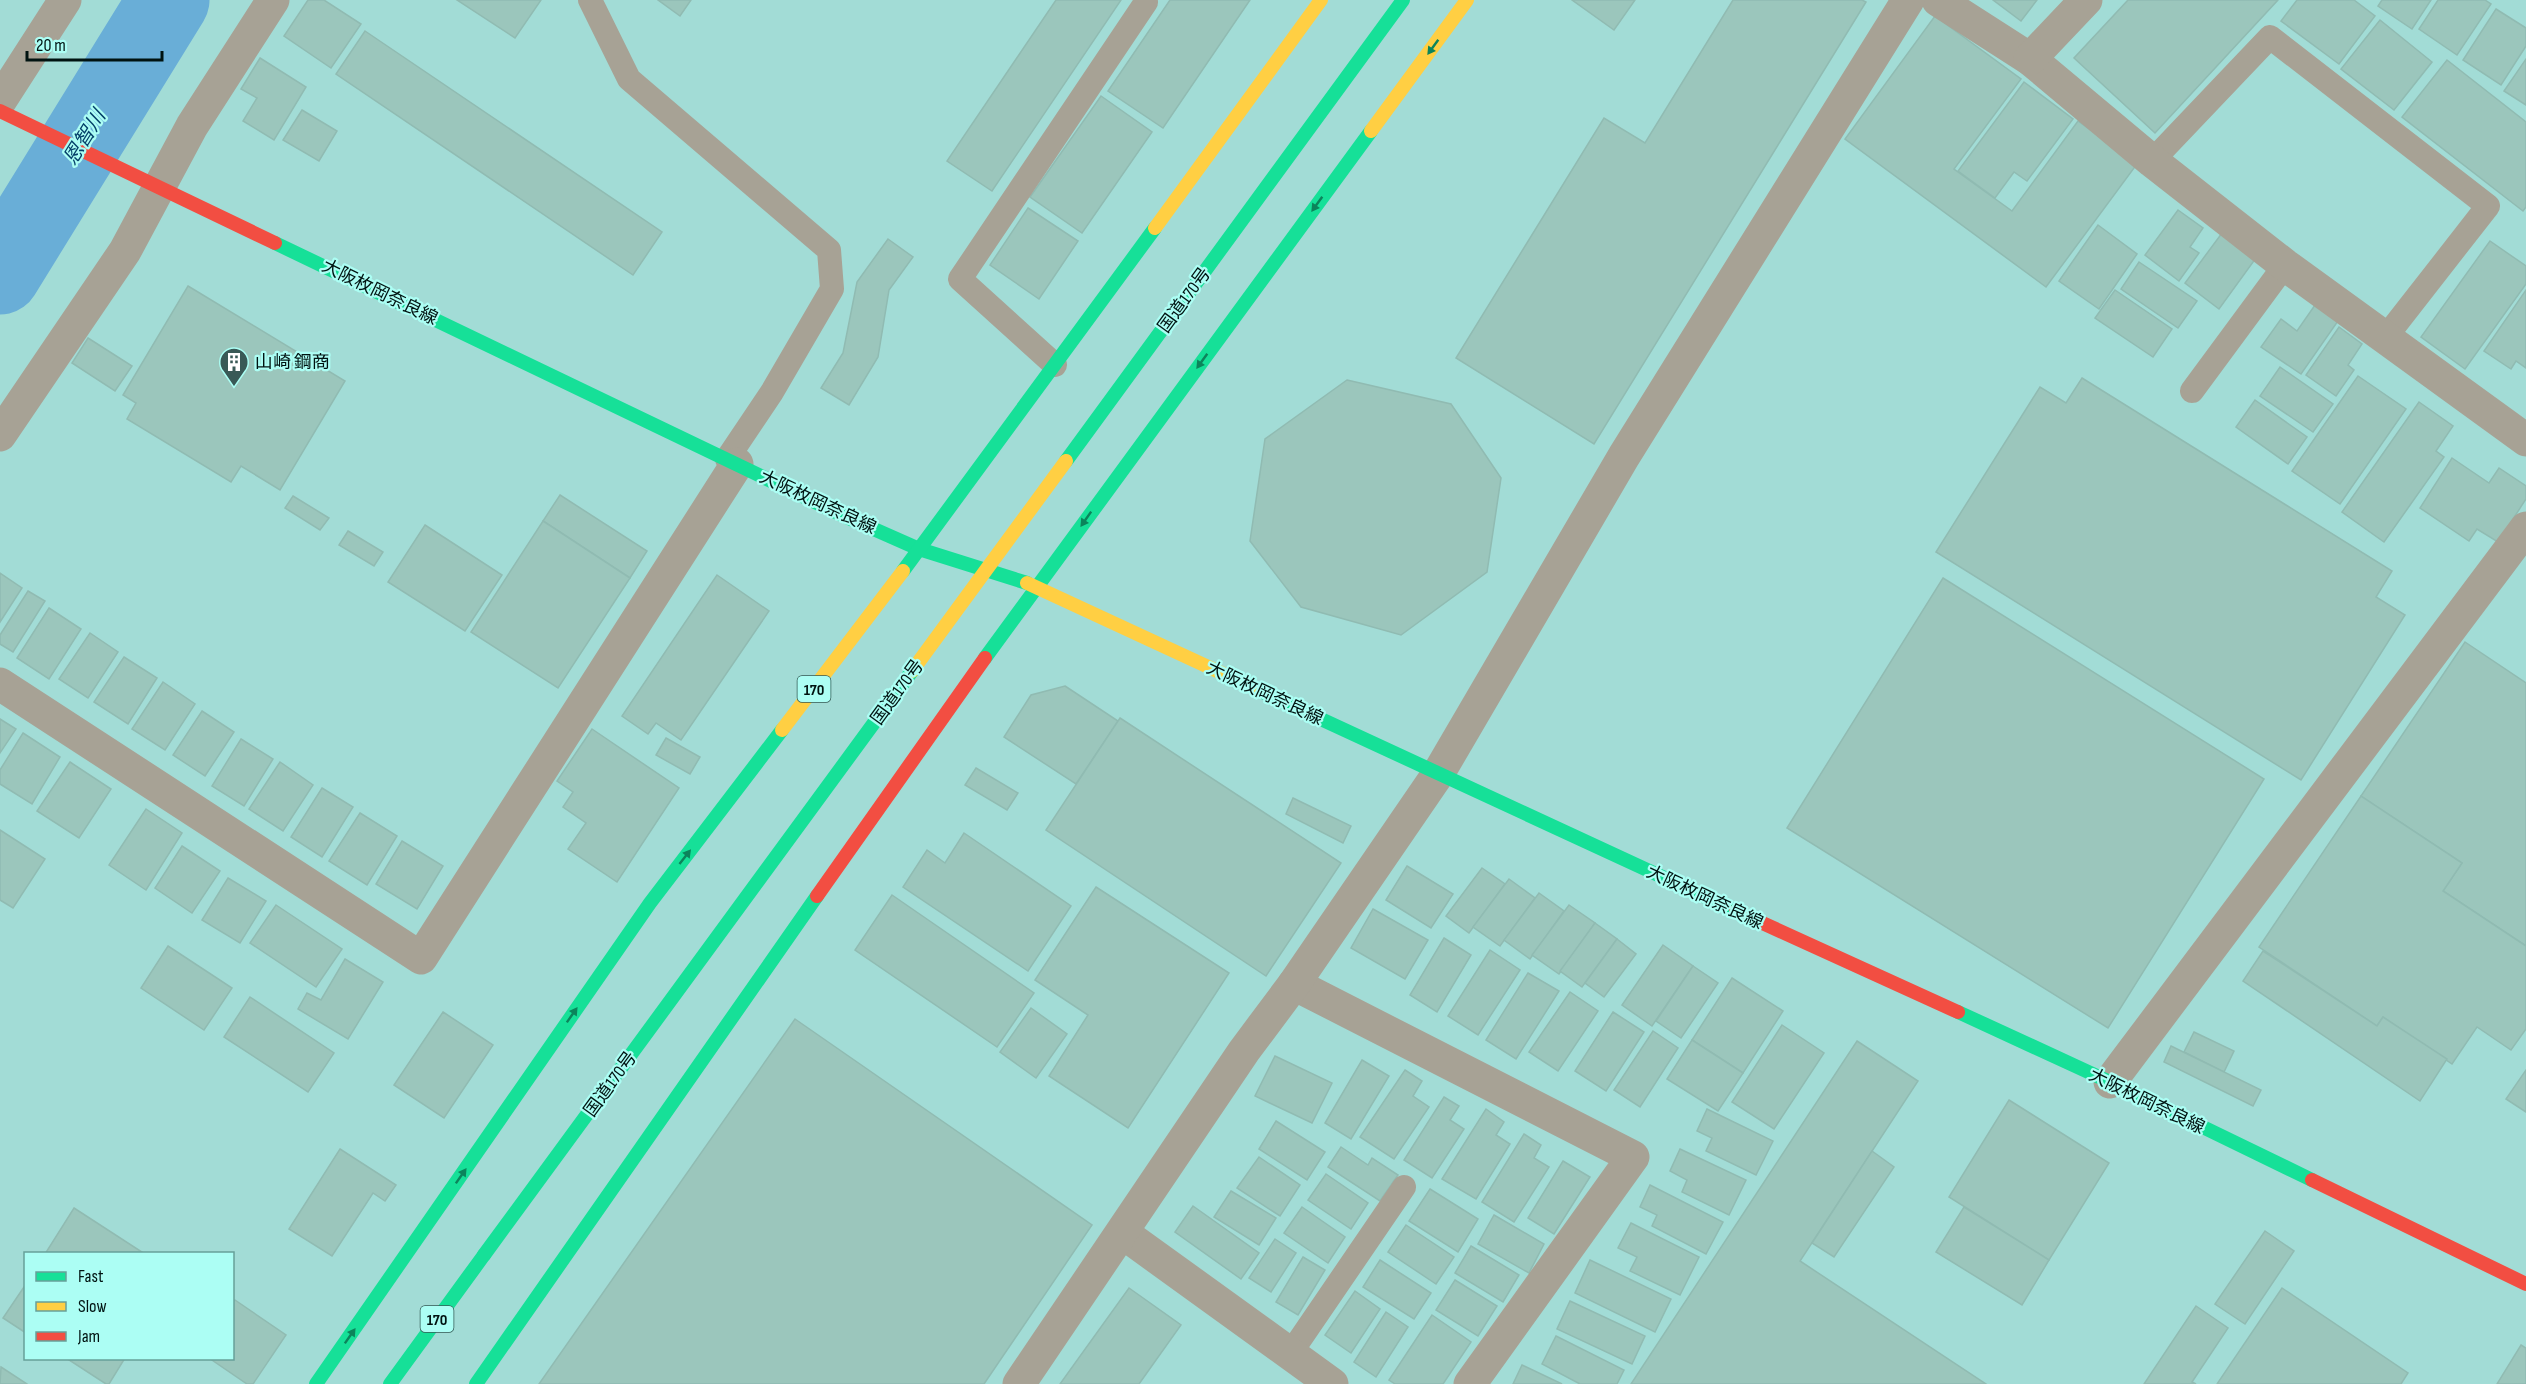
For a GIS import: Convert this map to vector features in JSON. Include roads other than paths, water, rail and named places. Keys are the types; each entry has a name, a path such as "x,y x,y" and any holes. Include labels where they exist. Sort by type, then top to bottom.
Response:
{"main road":[{"name":"170","path":"316,1384 650,903 920,549 1322,0"},
{"name":"国道170号","path":"390,1384 1403,0"},
{"path":"476,1384 960,692 1467,0"},
{"name":"大阪枚岡奈良線","path":"0,111 732,462 920,549 1038,587 1438,774 2110,1082 2526,1284"}],"street":[{"path":"0,101 65,0"},
{"path":"0,435 125,251 149,182 192,126 273,0"},
{"path":"1019,1384 1244,1051 1294,984 1438,774 1624,456 1908,0"},
{"path":"1938,0 2030,58 2152,161 2285,265 2526,440"},
{"path":"2030,58 2086,0"},
{"path":"0,684 422,958 732,462"},
{"path":"2110,1082 2526,528"},
{"path":"1294,984 1633,1157 1470,1384"},
{"path":"1123,1233 1332,1384"}],"lane":[{"path":"590,0 629,78 829,250 832,289 732,462"},
{"path":"1055,364 960,279 1146,2"},
{"path":"2152,161 2270,37 2488,206 2385,338"},
{"path":"2192,391 2285,265"},
{"path":"1290,1354 1404,1187"}],"waterway":[{"name":"恩智川","path":"0,274 169,0"}],"place":[{"name":"山崎 鋼商","path":"234,388"}]}
